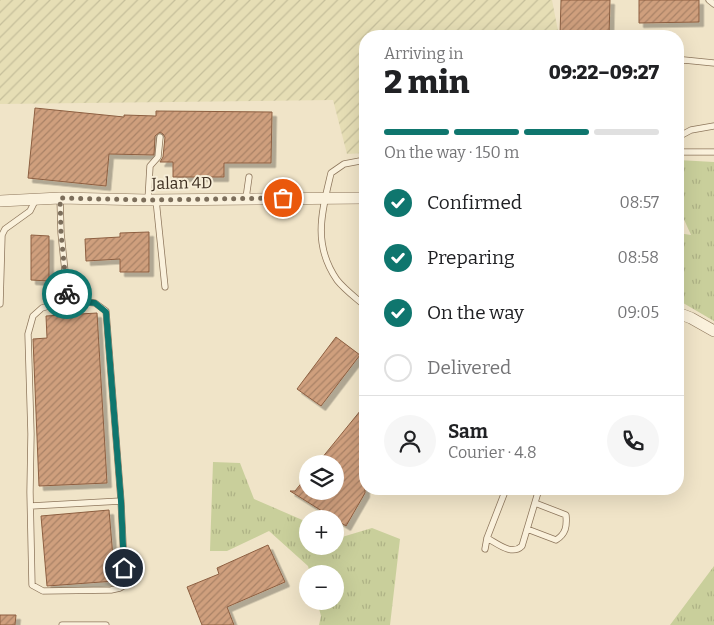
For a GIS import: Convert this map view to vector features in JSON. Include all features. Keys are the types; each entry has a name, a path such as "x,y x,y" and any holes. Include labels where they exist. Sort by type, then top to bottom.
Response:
{"street":[{"name":"Jalan 4D","path":"0,201 60,198 152,200 359,198"},
{"path":"684,316 714,331"}],"lane":[{"path":"709,0 714,4"},
{"path":"684,60 714,63"},
{"path":"684,134 691,130 714,126"},
{"path":"160,136 158,157 150,166 152,200 165,287"},
{"path":"684,152 714,152"},
{"path":"359,161 344,164 331,172 320,222 320,233 327,263 338,281 359,300"},
{"path":"246,198 249,177"},
{"path":"60,198 61,233 68,300"},
{"path":"0,304 2,235 5,229 30,211 35,200"},
{"path":"68,300 95,303 106,312 121,501 125,585 111,590 43,591 32,585 28,334 33,316 42,308 68,300"},
{"path":"485,549 487,538 504,495"},
{"path":"487,538 512,551 518,550 522,546 537,495"},
{"path":"31,506 121,501"},
{"path":"527,529 556,540 563,536 567,524 566,515 534,503"},
{"path":"62,625 106,625"}],"shaded area":[{"path":"0,0 552,0 558,30 359,30 359,153 347,154 333,100 0,104"}],"green space":[{"path":"684,160 714,162 714,321 684,304 684,234 691,235 684,219"},
{"path":"213,462 240,463 254,499 299,519 299,555 344,555 344,536 372,528 400,539 390,625 319,625 321,616 319,610 344,610 344,565 307,565 269,531 227,551 210,551"},
{"path":"714,566 714,625 670,625"}],"building":[{"path":"561,0 610,0 609,30 560,30"},
{"path":"639,0 699,0 699,22 639,23"},
{"path":"35,108 124,117 124,115 156,116 156,111 272,112 271,163 224,163 224,177 173,177 173,162 160,162 163,157 165,137 160,132 155,136 154,155 109,154 106,186 28,178"},
{"path":"149,232 149,272 120,272 120,259 86,261 85,239 120,237 120,233"},
{"path":"31,235 49,236 49,281 31,280"},
{"path":"97,313 107,483 39,486 33,339 47,338 46,316"},
{"path":"336,337 359,354 321,406 297,389"},
{"path":"359,412 359,495 364,495 346,526 344,525 344,510 320,510 304,500 344,500 344,455 324,455"},
{"path":"299,486 299,497 290,491 295,491"},
{"path":"109,510 115,581 47,586 41,516"},
{"path":"268,545 285,582 227,607 234,625 202,625 187,587 219,574 217,568"},
{"path":"0,615 16,615 15,625 0,625"}],"way so far":[{"path":"67,294 61,233 60,198 148,200 283,198"}],"route":[{"path":"67,294 68,300 95,303 106,312 121,501 124,568"}]}
